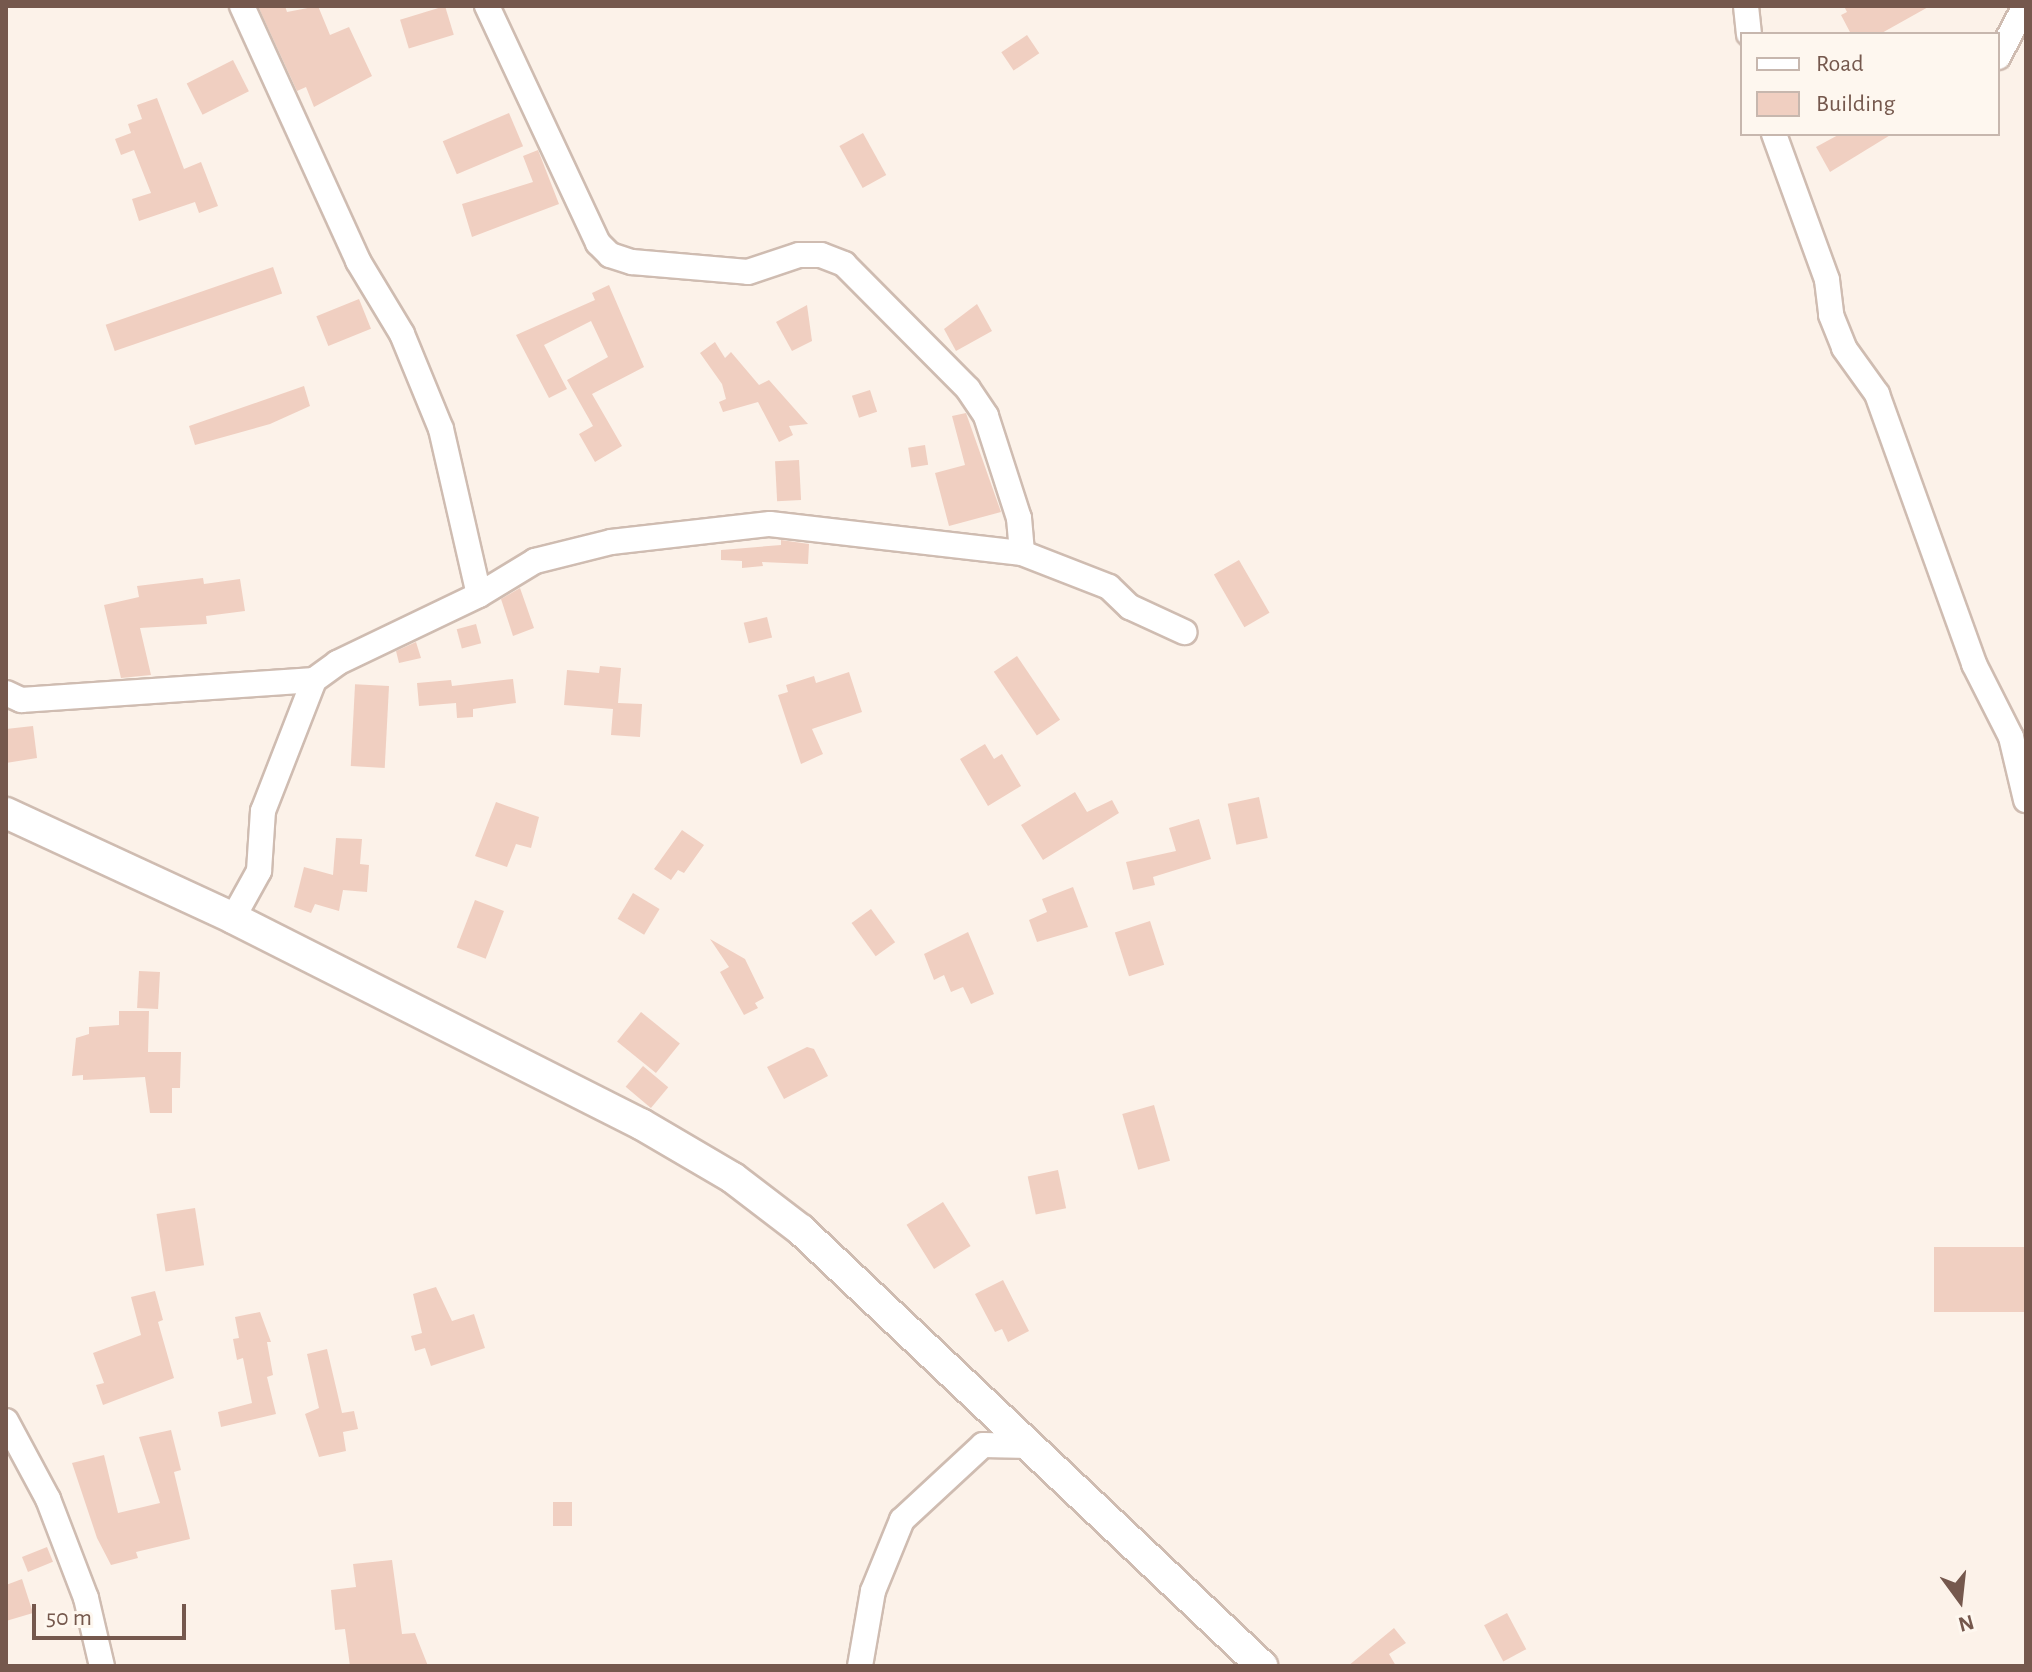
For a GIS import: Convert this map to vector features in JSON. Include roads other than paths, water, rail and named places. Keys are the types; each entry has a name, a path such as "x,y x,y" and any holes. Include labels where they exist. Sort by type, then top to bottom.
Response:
{"street":[{"path":"242,6 358,261 402,334 441,429 479,595"},
{"path":"487,6 598,243 610,255 662,265 748,272 799,255 821,255 844,264 968,389 986,416 1019,518 1022,553"},
{"path":"1746,6 1749,32"},
{"path":"2000,53 2025,6"},
{"path":"1775,136 1827,280 1831,315 1844,348 1877,394 1974,664 2011,737 2026,800"},
{"path":"233,918 259,871 263,811 314,680 337,663 479,595 535,561 611,542 770,524 1022,553 1109,587 1130,607 1184,632"},
{"path":"6,693 21,700 314,680"},
{"path":"6,813 233,918 641,1124 733,1178 801,1230 1262,1666"},
{"path":"6,1421 48,1499 86,1598 102,1666"},
{"path":"860,1666 873,1591 902,1520 983,1445 1030,1446"}]}
